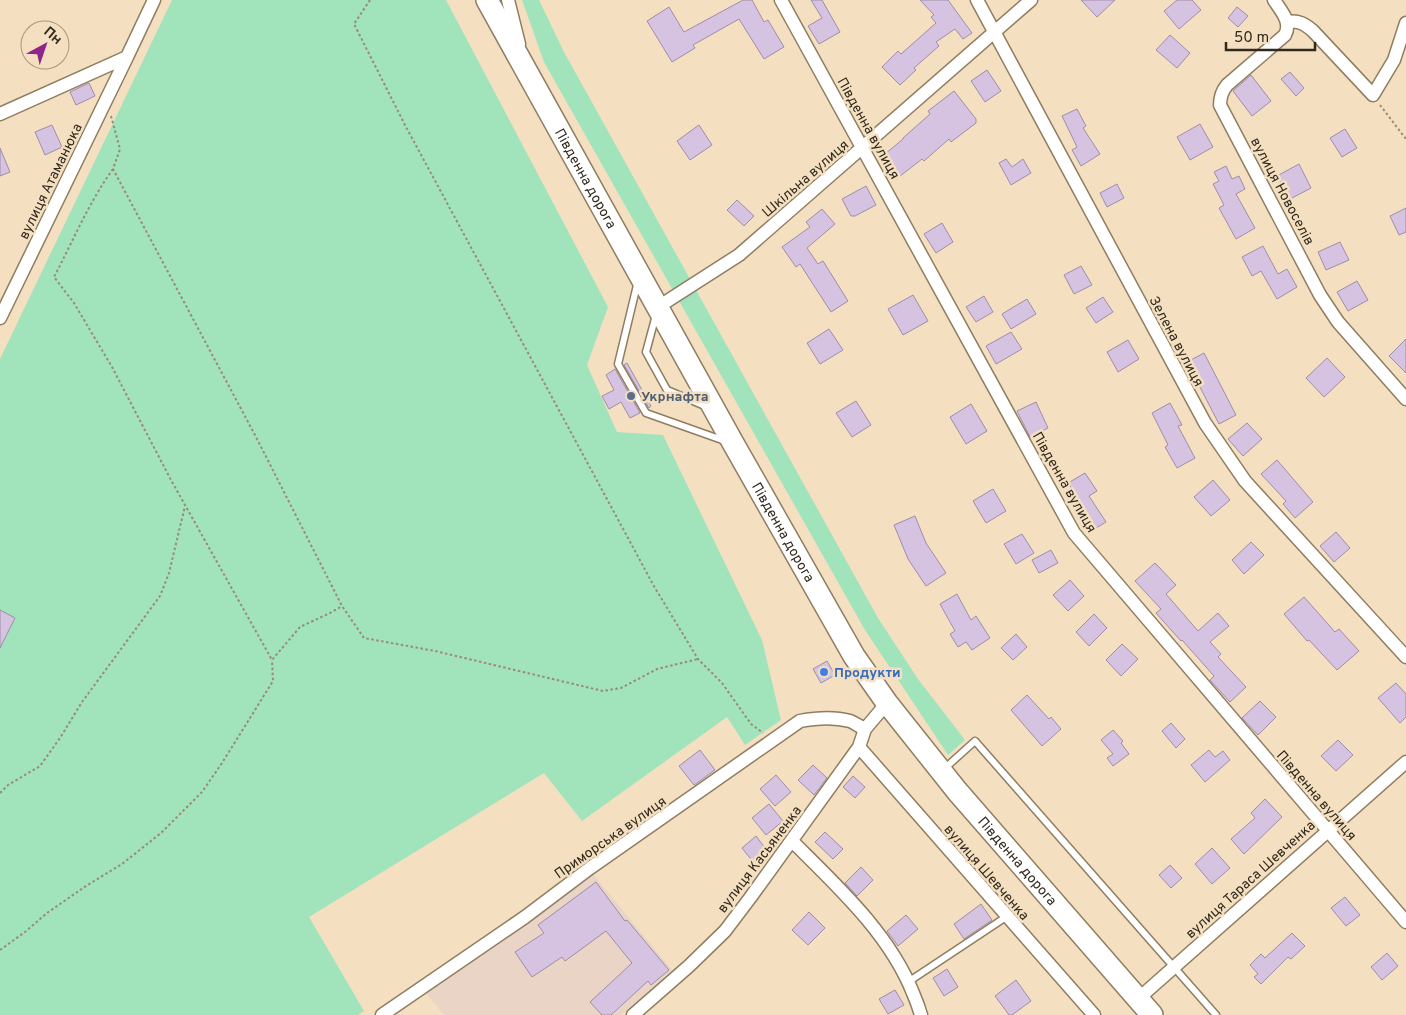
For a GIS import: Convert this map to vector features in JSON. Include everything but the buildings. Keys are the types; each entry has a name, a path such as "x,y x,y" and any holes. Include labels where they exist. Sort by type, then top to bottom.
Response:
{"highway":[{"name":"Південна дорога","path":"487,0 639,275 854,656 887,703 941,772 1152,1015"}],"street":[{"name":"вулиця Атаманюка","path":"0,318 154,0"},
{"path":"508,0 525,69"},
{"name":"Південна вулиця","path":"781,0 1074,533 1406,922"},
{"name":"Зелена вулиця","path":"977,0 1204,423 1245,481 1406,657"},
{"name":"Шкільна вулиця","path":"658,307 739,255 1031,0"},
{"path":"1274,0 1288,22 1302,23 1313,30 1373,95 1394,60 1406,23"},
{"name":"вулиця Новоселів","path":"1288,22 1288,30 1285,35 1227,84 1220,97 1220,104 1320,295 1338,322 1406,399"},
{"path":"0,114 127,57"},
{"name":"вулиця Касьяненка","path":"639,1013 725,930 792,841 859,747 865,729 887,703"},
{"name":"Приморська вулиця","path":"382,1015 525,917 590,868 800,721 829,718 850,721 865,729"},
{"name":"вулиця Шевченка","path":"859,747 1006,917 1094,1015"},
{"name":"вулиця Тараса Шевченка","path":"1138,999 1406,762"},
{"path":"792,841 833,882 871,925 895,957 908,982 921,1015"}],"lane":[{"path":"639,275 618,364 646,412 733,443"},
{"path":"658,307 646,352 667,390 715,410"},
{"path":"941,772 975,741 1216,1015"},
{"path":"908,982 1006,917"}],"path":[{"path":"370,0 354,24 406,127 650,580 698,659 722,683 751,724 773,740"},
{"path":"1373,95 1406,139"},
{"path":"0,950 55,907 122,864 161,833 202,792 273,681 272,660 185,506 112,367 74,303 54,277 91,204 113,169 120,149 107,100"},
{"path":"113,169 256,435 342,606 364,638 435,650 602,691 621,688 657,669 698,659"},
{"path":"0,793 8,785 40,766 82,702 160,596 169,573 185,506"},
{"path":"272,660 300,627 342,606"}],"shaded area":[{"path":"593,874 672,970 621,1015 444,1015 426,993"}],"green space":[{"path":"172,0 446,0 608,307 587,365 617,432 663,435 762,640 781,720 745,745 727,717 582,821 544,773 309,917 364,1011 358,1015 0,1015 0,359"},
{"path":"522,0 539,0 564,52 878,618 918,679 965,740 948,755 865,630 544,62"}],"place":[{"name":"Укрнафта","path":"631,396"},
{"name":"Продукти","path":"824,672"}]}
